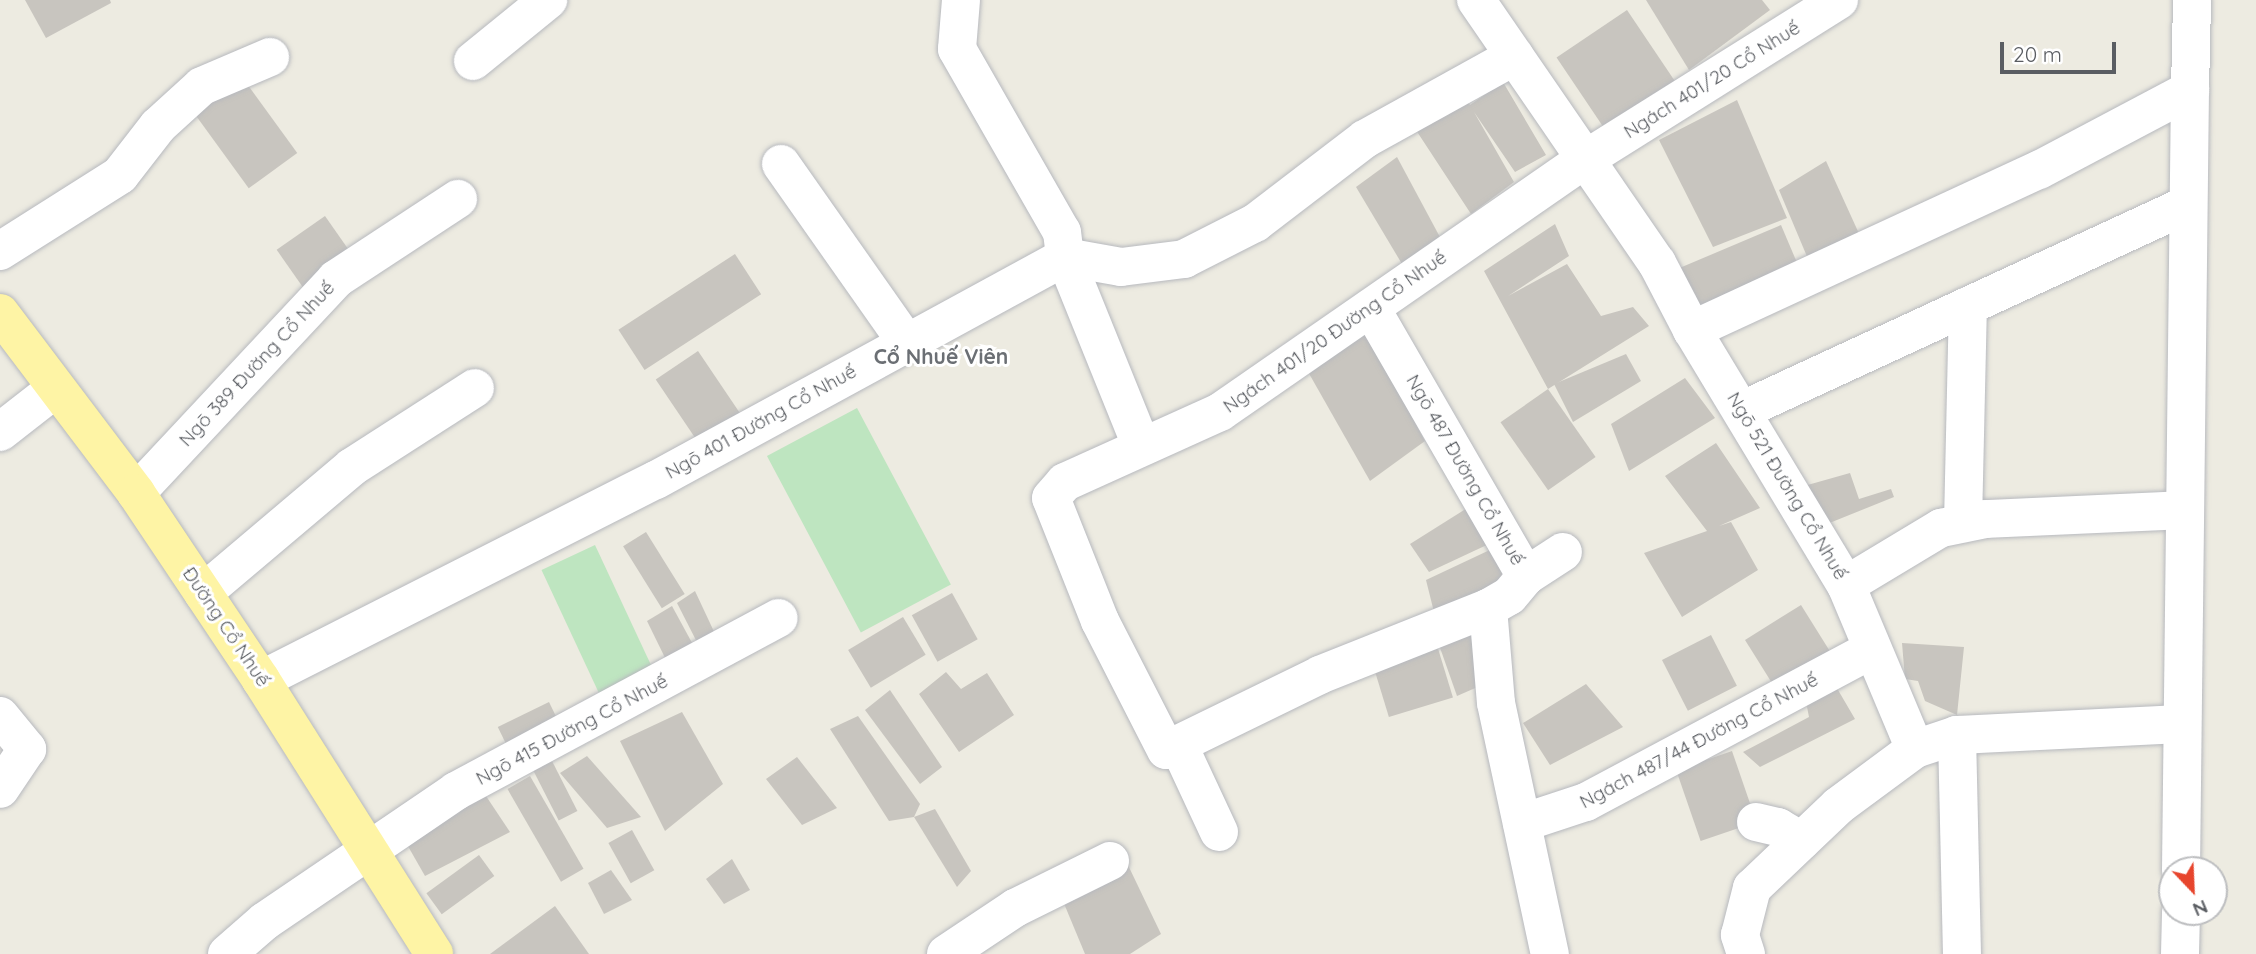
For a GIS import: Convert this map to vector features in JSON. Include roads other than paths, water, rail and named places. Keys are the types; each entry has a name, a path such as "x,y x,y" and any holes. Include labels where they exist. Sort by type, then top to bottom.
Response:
{"main road":[{"name":"Đường Cổ Nhuế","path":"0,313 136,493 261,680 434,954"}],"street":[{"path":"473,61 548,0"},
{"path":"961,0 957,49 1062,232 1065,257 1141,444"},
{"name":"Ngõ 521 Đường Cổ Nhuế","path":"1476,0 1657,263 1692,330 1743,410 1846,585 1915,749"},
{"path":"2181,856 2187,205 2192,0"},
{"name":"Ngách 401/20 Cổ Nhuế","path":"1584,160 1825,4"},
{"path":"1065,257 1121,267 1184,259 1255,223 1365,139 1515,56"},
{"path":"0,251 120,175 158,127 202,86 270,57"},
{"path":"1692,330 2039,170 2190,90"},
{"name":"Ngách 401/20 Đường Cổ Nhuế","path":"1178,744 1166,750 1100,621 1051,498 1065,482 1141,444 1220,412 1584,160"},
{"path":"781,164 906,342"},
{"name":"Ngõ 389 Đường Cổ Nhuế","path":"136,493 336,279 397,235 458,199"},
{"path":"1743,410 2187,205"},
{"name":"Ngõ 401 Đường Cổ Nhuế","path":"261,680 656,480 1065,257"},
{"path":"1963,523 1968,306"},
{"name":"Ngõ 487 Đường Cổ Nhuế","path":"1178,744 1320,675 1488,608 1509,596 1526,576 1371,308"},
{"path":"203,593 352,467 475,388"},
{"path":"0,432 55,389"},
{"path":"1846,585 1941,528 1963,523 2184,510"},
{"path":"1526,576 1563,552"},
{"path":"1488,608 1496,703 1550,954"},
{"name":"Ngõ 415 Đường Cổ Nhuế","path":"227,954 265,921 371,852 456,791 778,618"},
{"name":"Ngách 487/44 Đường Cổ Nhuế","path":"1522,822 1586,803 1872,649"},
{"path":"0,716 27,749 0,789"},
{"path":"1746,954 1740,935 1752,888 1838,806 1915,749 1957,734 2182,724"},
{"path":"1957,734 1962,954"},
{"path":"1178,744 1219,832"},
{"path":"1756,822 1778,827 1801,841"},
{"path":"946,954 1015,908 1111,861"},
{"path":"2180,954 2181,926"}],"district":[{"name":"Cổ Nhuế Viên","path":"941,356"}]}
